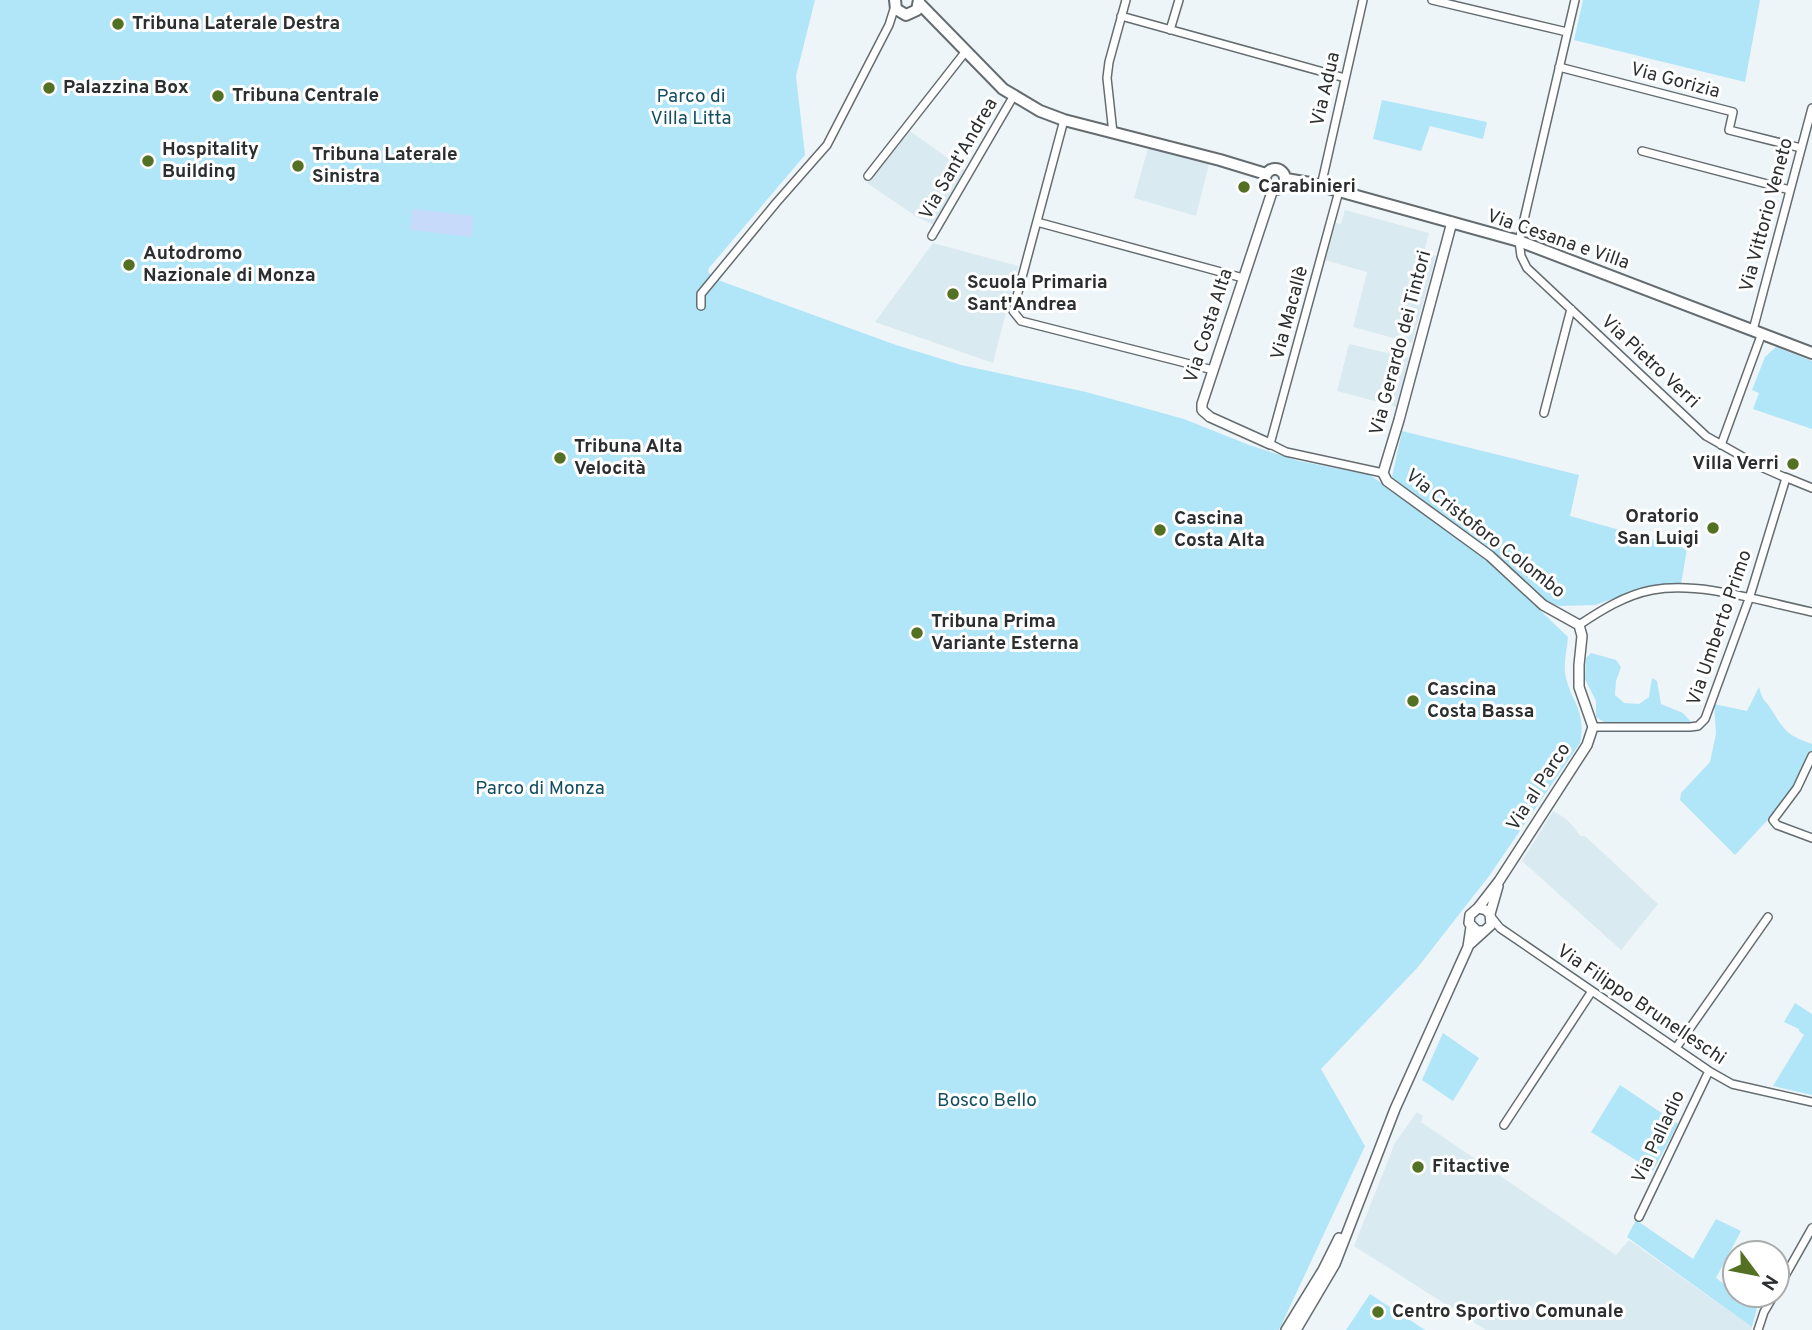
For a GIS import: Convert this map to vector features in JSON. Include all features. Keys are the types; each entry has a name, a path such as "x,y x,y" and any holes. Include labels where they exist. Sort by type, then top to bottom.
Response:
{"main road":[{"path":"895,3 916,6 939,23 1013,97 1040,111 1064,120 1266,174"},
{"path":"1271,169 1284,173 1286,179 1283,186 1273,189 1265,181 1266,174 1271,169"},
{"name":"Via Cesana e Villa","path":"1286,179 1321,186 1519,241 1812,353"}],"street":[{"path":"1112,133 1107,78 1126,0"},
{"path":"1170,30 1179,0"},
{"name":"Via Adua","path":"1321,186 1363,0"},
{"path":"1432,0 1567,32"},
{"path":"1519,241 1575,0"},
{"path":"701,306 701,294 723,265 827,145 889,25 895,3"},
{"path":"889,25 916,6"},
{"path":"1121,16 1345,78"},
{"path":"868,176 966,51"},
{"name":"Via Gorizia","path":"1559,67 1733,112 1729,130 1801,148"},
{"name":"Via Sant'Andrea","path":"932,236 1013,97"},
{"name":"Via Vittorio Veneto","path":"1721,445 1757,332 1812,108"},
{"path":"1064,120 1013,311 1021,321 1213,370"},
{"path":"1642,151 1790,190"},
{"name":"Via Costa Alta","path":"1273,189 1202,410 1210,417 1286,452 1383,473"},
{"name":"Via Macallè","path":"1270,444 1339,191"},
{"path":"1037,222 1243,278"},
{"name":"Via Gerardo dei Tintori","path":"1383,473 1451,222"},
{"name":"Via Pietro Verri","path":"1519,241 1521,256 1527,268 1706,436 1812,488"},
{"path":"1544,414 1572,309"},
{"name":"Via Cristoforo Colombo","path":"1383,473 1387,481 1490,556 1543,604 1579,625"},
{"name":"Via Umberto Primo","path":"1593,727 1698,726 1705,719 1749,599 1785,477"},
{"path":"1593,727 1579,687 1583,636 1579,625 1606,607 1650,590 1674,588 1704,590 1812,612"},
{"name":"Via al Parco","path":"1478,908 1499,881 1587,746 1593,727"},
{"path":"1812,756 1797,788 1774,816 1774,823 1777,825 1812,838"},
{"name":"Via al Parco","path":"1491,916 1499,881"},
{"path":"1296,1330 1335,1264 1361,1192 1415,1063 1468,947 1471,927 1469,915 1478,908 1486,910 1491,916 1490,925 1468,947"},
{"name":"Via Filippo Brunelleschi","path":"1491,916 1500,928 1709,1071 1732,1084 1812,1102"},
{"path":"1676,1048 1768,917"},
{"path":"1471,927 1484,930 1500,928"},
{"path":"1504,1125 1592,991"},
{"name":"Via Palladio","path":"1639,1217 1709,1071"},
{"path":"1286,1330 1323,1270 1361,1192"},
{"path":"1791,1265 1812,1228"},
{"path":"1758,1330 1766,1309"}],"shaded area":[{"path":"910,131 966,171 934,225 917,217 867,183"},
{"path":"1148,148 1209,164 1196,216 1134,198"},
{"path":"412,209 474,216 472,237 410,230"},
{"path":"1345,210 1429,233 1424,253 1436,256 1412,343 1353,327 1367,272 1325,260 1336,223 1341,224"},
{"name":"Scuola Primaria Sant'Andrea","path":"933,243 1018,266 993,363 875,322"},
{"path":"1349,344 1409,358 1397,407 1337,391"},
{"path":"1553,811 1565,818 1580,836 1585,836 1658,904 1621,950 1522,861"},
{"path":"1417,1112 1423,1116 1421,1122 1616,1255 1629,1240 1721,1305 1721,1309 1727,1309 1752,1327 1751,1330 1486,1330 1354,1246 1395,1143"}],"green space":[{"name":"Parco di Monza","path":"0,0 815,0 796,76 805,155 709,268 708,272 715,279 896,345 961,365 1086,392 1184,419 1249,445 1299,461 1370,475 1483,556 1568,637 1565,672 1581,721 1580,743 1489,876 1418,967 1321,1069 1365,1146 1279,1330 0,1330"},
{"path":"1583,0 1760,0 1745,82 1574,40"},
{"path":"1382,100 1487,122 1483,139 1430,126 1421,151 1373,139"},
{"path":"1776,347 1812,361 1812,429 1753,409 1759,393 1752,390 1765,357"},
{"path":"1402,431 1579,475 1570,516 1687,549 1681,584 1650,586 1595,605 1559,606 1547,602 1497,555 1394,482 1392,477"},
{"path":"1591,653 1616,660 1621,667 1615,695 1624,703 1639,704 1649,697 1652,678 1657,681 1661,704 1683,713 1691,722 1604,722 1596,717 1596,701 1585,679 1586,658"},
{"path":"1759,687 1763,699 1785,729 1793,736 1812,744 1812,767 1801,790 1775,812 1735,855 1680,800 1681,793 1710,762 1716,734 1714,704 1747,711"},
{"path":"1795,1003 1812,1014 1812,1095 1773,1086 1804,1035 1799,1029 1784,1022"},
{"path":"1443,1033 1479,1058 1453,1101 1422,1080"},
{"path":"1620,1085 1678,1124 1653,1171 1591,1132"},
{"path":"1716,1219 1741,1231 1737,1239 1721,1239 1721,1269 1716,1278 1721,1282 1721,1305 1627,1237 1636,1220 1693,1259"},
{"name":"Centro Sportivo Comunale","path":"1370,1294 1425,1330 1346,1330"},
{"path":"1727,1309 1757,1309 1752,1327"}],"place":[{"name":"Tribuna Laterale Destra","path":"118,24"},
{"name":"Palazzina Box","path":"49,88"},
{"name":"Tribuna Centrale","path":"218,96"},
{"name":"Hospitality Building","path":"148,161"},
{"name":"Tribuna Laterale Sinistra","path":"298,166"},
{"name":"Carabinieri","path":"1244,187"},
{"name":"Autodromo Nazionale di Monza","path":"129,265"},
{"name":"Scuola Primaria Sant'Andrea","path":"953,294"},
{"name":"Tribuna Alta Velocità","path":"560,458"},
{"name":"Villa Verri","path":"1793,464"},
{"name":"Oratorio San Luigi","path":"1713,528"},
{"name":"Cascina Costa Alta","path":"1160,530"},
{"name":"Tribuna Prima Variante Esterna","path":"917,633"},
{"name":"Cascina Costa Bassa","path":"1413,701"},
{"name":"Fitactive","path":"1418,1167"},
{"name":"Centro Sportivo Comunale","path":"1378,1312"}],"park label":[{"name":"Parco di Villa Litta","path":"691,108"},
{"name":"Bosco Bello","path":"987,1101"}]}
